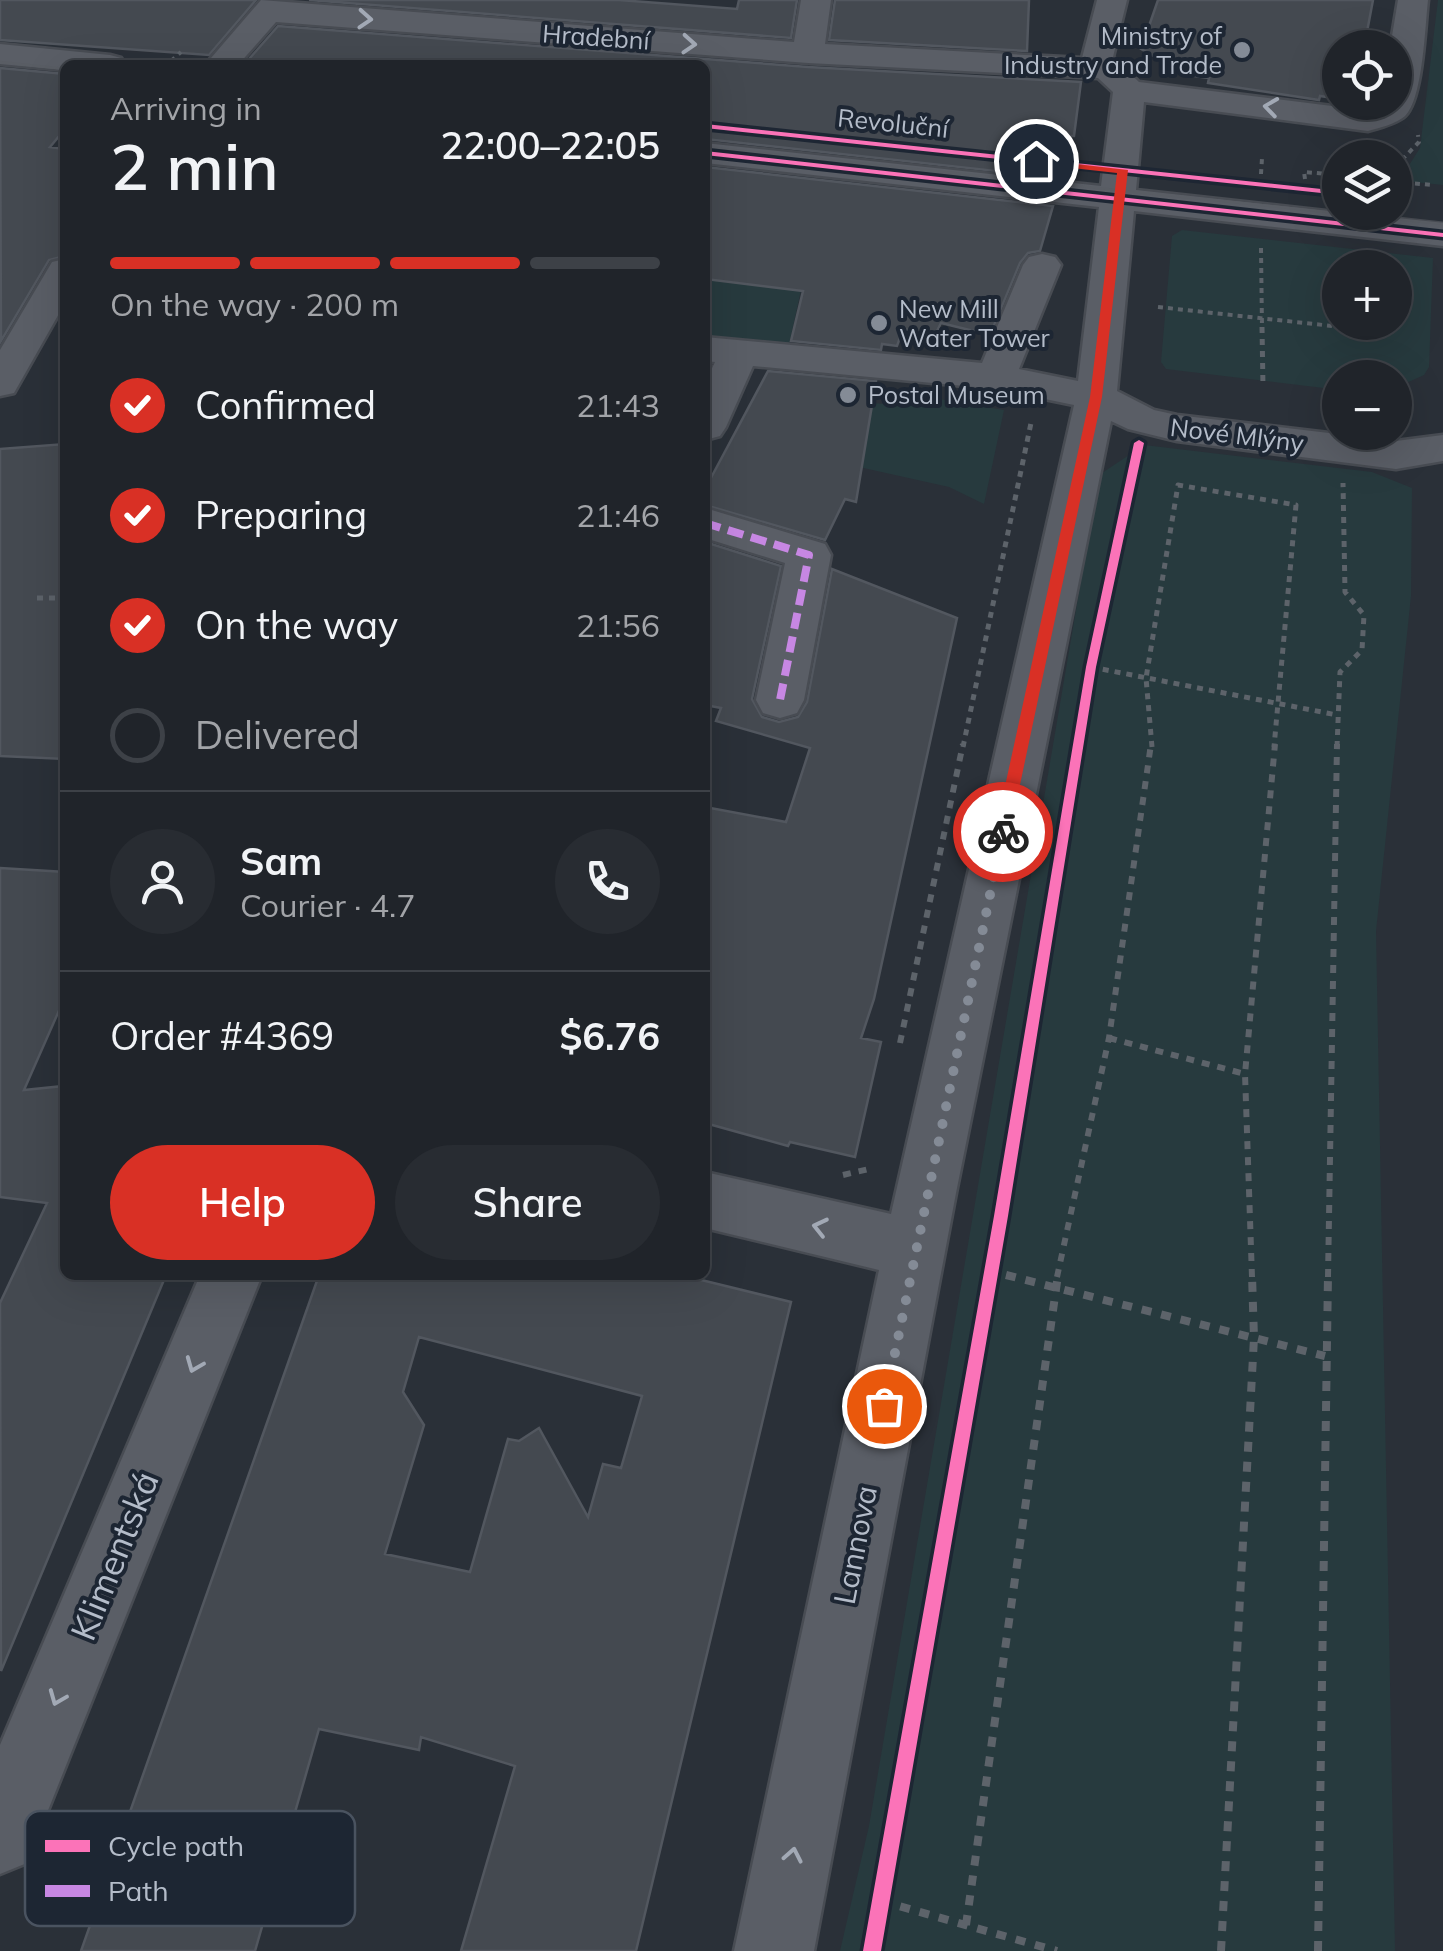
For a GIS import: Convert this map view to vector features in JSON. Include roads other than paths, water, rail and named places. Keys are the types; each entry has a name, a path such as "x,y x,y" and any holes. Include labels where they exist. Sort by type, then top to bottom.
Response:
{"street":[{"path":"808,53 816,0"},
{"path":"1100,58 1112,0"},
{"path":"1075,13 1082,36 1129,92 1168,92 1368,121 1392,110 1398,101 1413,0"},
{"path":"226,60 273,6"},
{"name":"Hradební","path":"273,6 808,53 1100,58"},
{"path":"0,54 60,60"},
{"path":"0,66 60,72"},
{"path":"0,79 60,85"},
{"name":"Lannova","path":"774,1951 915,1250 1096,397 1129,92"},
{"name":"Revoluční","path":"710,127 1121,185"},
{"path":"710,139 1121,185 1266,206"},
{"name":"Revoluční","path":"710,150 1121,185"},
{"path":"1121,185 1322,198"},
{"path":"1121,185 1212,210 1322,199"},
{"path":"1111,275 1158,223 1178,214 1322,199"},
{"path":"1412,200 1440,202"},
{"path":"1412,208 1440,202"},
{"path":"1412,217 1443,224"},
{"path":"1412,225 1443,235"},
{"path":"996,377 1042,266"},
{"path":"0,384 60,279"},
{"path":"710,404 722,350"},
{"name":"Nové Mlýny","path":"722,350 996,377 1096,397 1164,393 1322,414"},
{"name":"Nové Mlýny","path":"1096,397 1142,420 1177,428 1396,455 1443,448"},
{"path":"1412,428 1443,439"},
{"path":"710,524 809,555 780,700"},
{"path":"710,1201 915,1250"},
{"name":"Klimentská","path":"0,1836 229,1280"}],"tram line":[{"path":"0,62 60,68"},
{"path":"710,148 1443,224"}],"place":[{"name":"Ministry of Industry and Trade","path":"1242,50"},
{"name":"New Mill Water Tower","path":"879,323"},
{"name":"Postal Museum","path":"848,395"}]}
